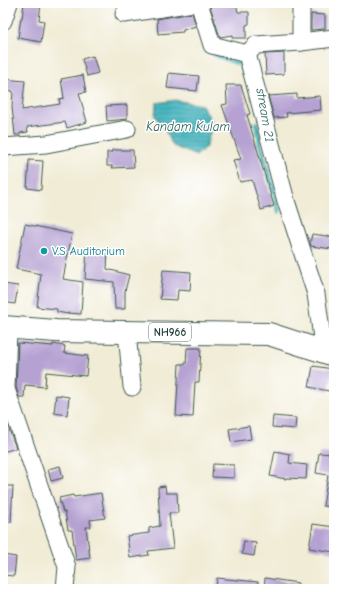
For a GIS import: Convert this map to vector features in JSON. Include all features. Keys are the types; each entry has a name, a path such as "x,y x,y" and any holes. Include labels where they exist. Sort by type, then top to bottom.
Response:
{"highway":[{"name":"NH966","path":"5,327 56,331 269,334 329,353"}],"street":[{"path":"3,21 9,3"},
{"path":"124,14 193,3"},
{"path":"199,3 212,45 247,54"},
{"path":"301,3 301,42"},
{"path":"247,54 256,45 334,38"},
{"path":"247,54 286,201 316,294 329,353"},
{"path":"3,147 46,144 127,129"},
{"path":"5,327 6,389 67,567 65,589"},
{"path":"127,332 132,388"}],"water":[{"name":"Kandam Kulam","path":"175,100 202,105 213,123 206,147 196,156 173,146 155,116 156,103"}],"building":[{"path":"24,3 41,3 39,20 44,21 41,42 18,38"},
{"path":"209,3 236,3 238,12 249,12 249,24 246,25 246,38 232,38 232,35 220,37"},
{"path":"192,13 196,26 183,30 183,32 158,34 157,19"},
{"path":"311,14 325,15 325,29 311,30"},
{"path":"284,53 284,74 266,75 265,54"},
{"path":"93,56 98,73 87,76 82,59"},
{"path":"169,73 199,76 197,91 167,88"},
{"path":"83,75 86,92 79,93 87,122 67,128 65,122 27,127 28,132 15,135 12,107 13,91 3,90 3,79 25,81 22,110 60,104 59,99 64,98 61,79"},
{"path":"226,85 241,85 250,114 247,115 274,206 261,210 252,180 240,182 233,160 241,159 222,105 227,104"},
{"path":"297,94 297,98 320,96 321,110 286,113 287,117 274,118 268,96"},
{"path":"127,105 127,119 107,121 106,106"},
{"path":"112,150 133,150 134,167 112,168 112,166 107,166 107,152 112,152"},
{"path":"29,160 43,161 41,190 27,188"},
{"name":"V.S Auditorium","path":"25,224 72,234 63,279 83,282 81,314 68,314 57,312 57,309 37,307 41,274 16,269"},
{"path":"312,234 334,237 332,249 311,246 310,243"},
{"path":"87,249 108,250 107,269 129,275 125,291 125,309 115,309 114,282 85,279"},
{"path":"163,270 191,272 190,291 178,290 177,300 160,299"},
{"path":"3,284 18,286 15,304 3,302"},
{"path":"18,343 53,346 53,344 65,346 64,353 88,356 86,376 46,372 45,387 25,385 24,397 19,397 16,387"},
{"path":"187,348 201,348 199,382 195,382 193,417 176,416 179,364 186,364"},
{"path":"313,366 333,369 329,391 309,387"},
{"path":"56,395 69,397 67,415 54,413"},
{"path":"273,416 296,418 295,429 272,427"},
{"path":"7,424 16,448 3,452 3,425"},
{"path":"249,426 251,439 231,442 229,429"},
{"path":"275,451 290,454 289,463 307,465 306,479 286,479 270,476"},
{"path":"319,453 334,454 333,507 323,506 328,475 316,473"},
{"path":"213,464 234,465 234,478 212,477"},
{"path":"60,466 63,478 51,481 48,469"},
{"path":"3,486 13,486 11,522 3,522"},
{"path":"165,486 166,493 177,493 178,513 169,513 173,548 148,551 149,555 130,558 127,536 149,533 149,528 160,526 158,487"},
{"path":"101,493 105,518 90,520 91,527 86,527 90,558 76,560 72,530 68,530 65,512 63,512 59,498 73,495 74,497"},
{"path":"313,524 334,527 334,552 309,548"},
{"path":"244,541 256,543 254,556 242,554"},
{"path":"3,555 16,557 14,576 3,575"},
{"path":"217,578 258,582 257,589 216,589"},
{"path":"265,578 298,583 297,589 264,589"}],"waterway":[{"name":"stream 21","path":"213,52 217,56 241,65 244,71"},
{"name":"stream 21","path":"257,123 260,144 279,212"}],"place":[{"name":"V.S Auditorium","path":"44,251"}]}
